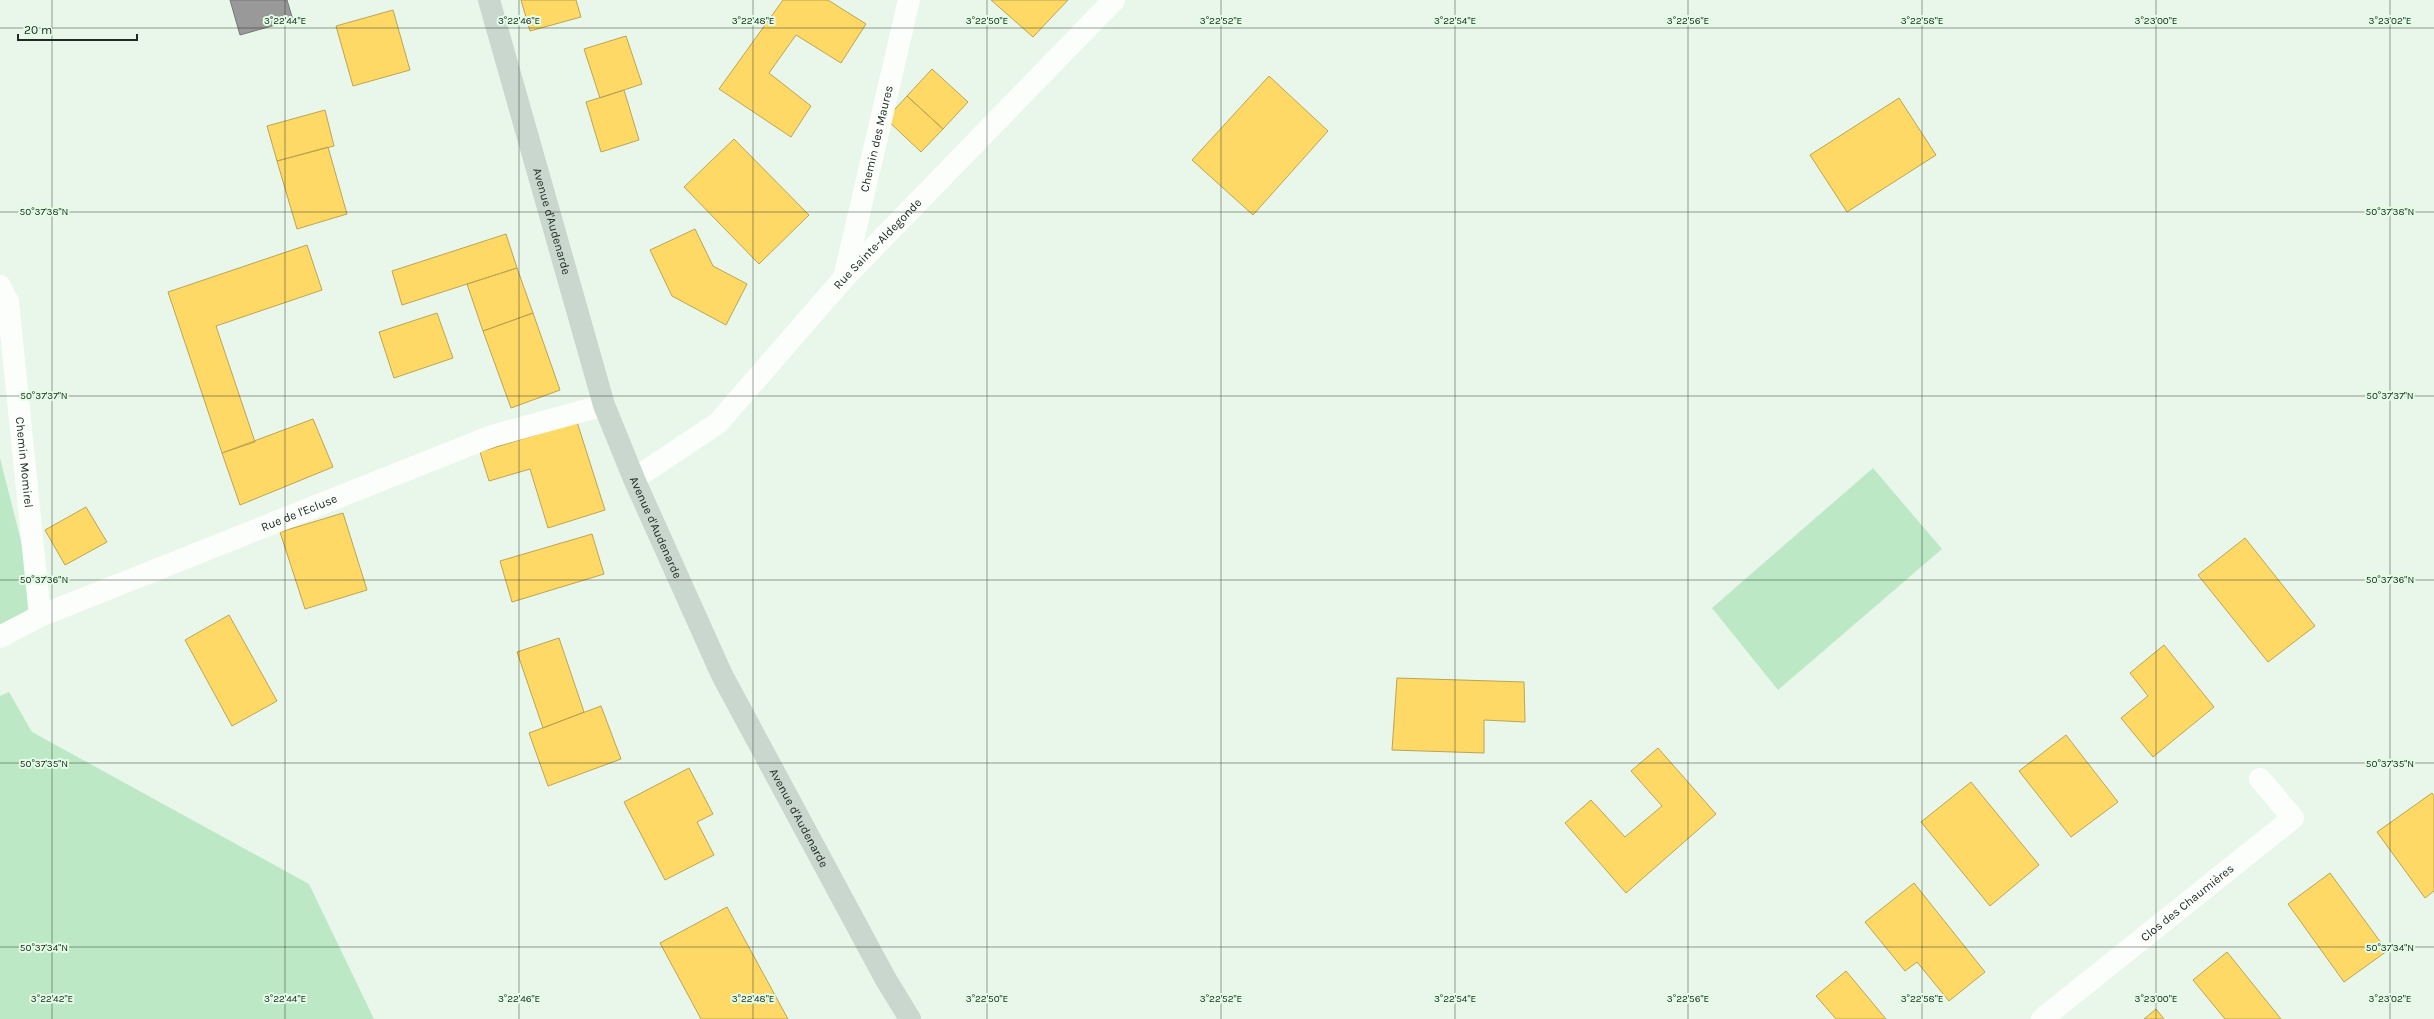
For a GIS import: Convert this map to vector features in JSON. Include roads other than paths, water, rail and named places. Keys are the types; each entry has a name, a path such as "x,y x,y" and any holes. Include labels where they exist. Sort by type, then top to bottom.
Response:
{"main road":[{"name":"Avenue d'Audenarde","path":"489,0 604,405 634,479 722,675 885,978 910,1019"}],"street":[{"name":"Chemin des Maures","path":"844,278 910,0"},
{"name":"Rue Sainte-Aldegonde","path":"634,479 718,422 844,278 1114,0"},
{"name":"Chemin Momirel","path":"0,286 8,302 40,616"},
{"name":"Rue de l'Ecluse","path":"0,637 40,616 492,436 604,405"},
{"name":"Clos des Chaumières","path":"2042,1019 2293,818 2260,779"}]}
